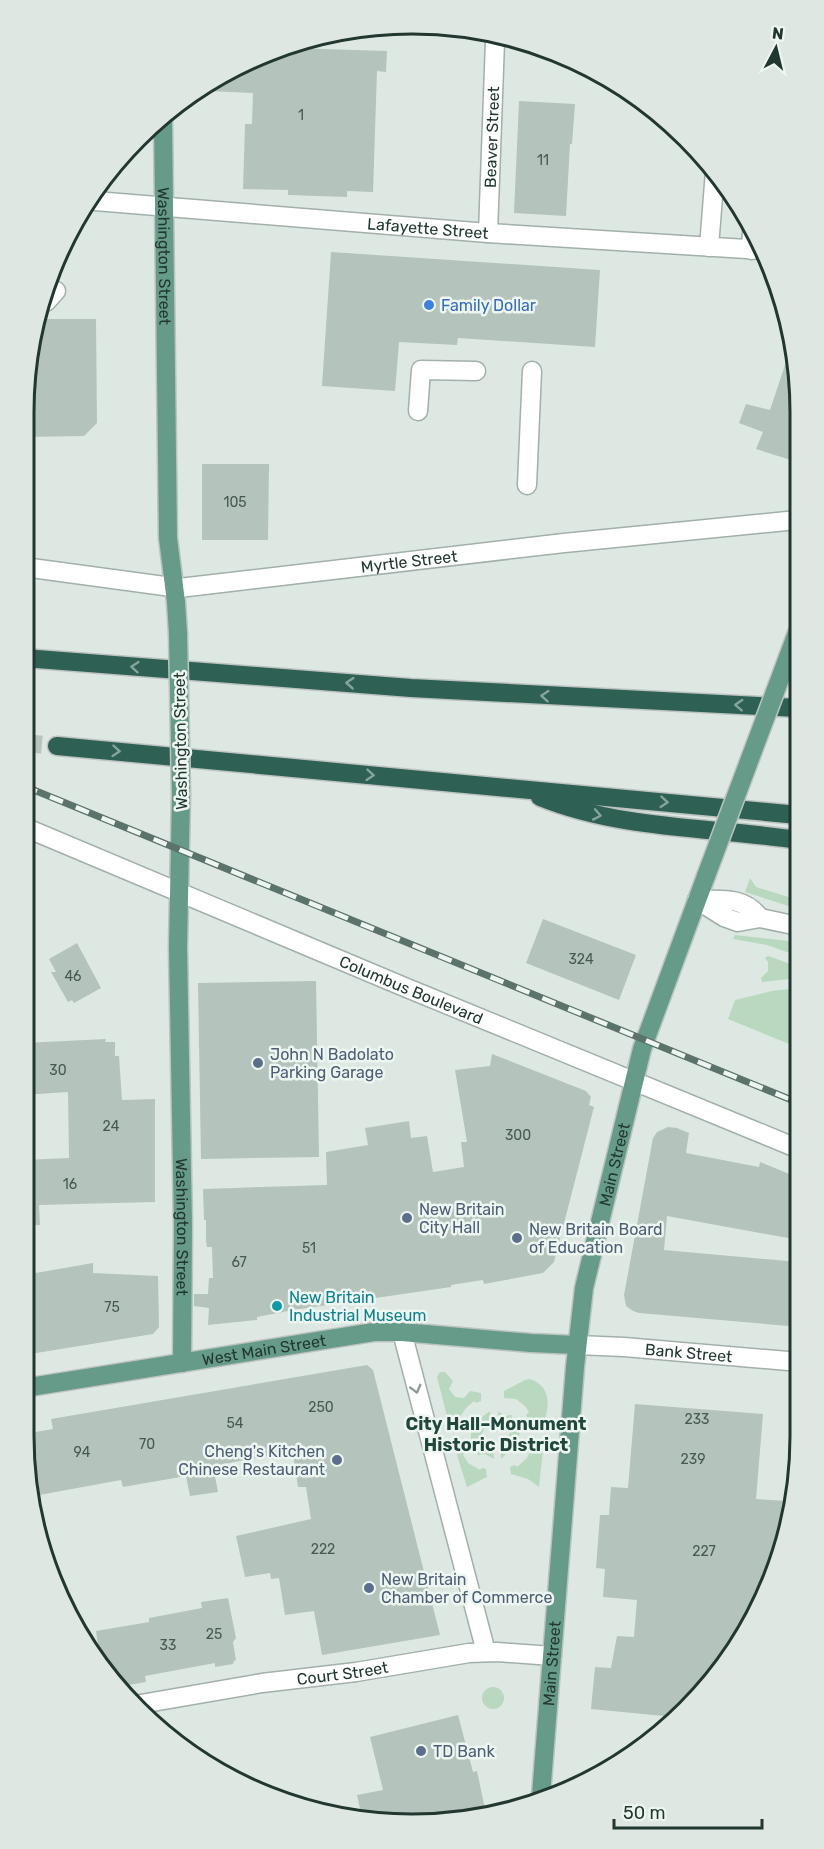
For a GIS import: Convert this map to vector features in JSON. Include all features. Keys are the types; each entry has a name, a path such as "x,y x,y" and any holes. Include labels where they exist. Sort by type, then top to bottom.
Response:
{"highway":[{"path":"34,659 457,690 790,708"},
{"path":"57,746 790,814"},
{"path":"522,789 569,807 607,817 790,839"}],"main road":[{"name":"Washington Street","path":"163,128 168,538 178,633 181,795 178,947 183,1226 182,1363"},
{"name":"Main Street","path":"542,1791 577,1345 587,1272 645,1040 790,654"},
{"name":"West Main Street","path":"34,1386 357,1334 402,1332 577,1345"}],"street":[{"name":"Beaver Street","path":"488,233 495,44"},
{"path":"709,247 714,186"},
{"name":"Lafayette Street","path":"99,201 488,233 753,250"},
{"path":"418,411 421,370 476,371"},
{"path":"527,485 532,371"},
{"name":"Myrtle Street","path":"34,568 174,588 574,542 790,521"},
{"name":"Columbus Boulevard","path":"34,831 790,1145"},
{"path":"697,900 724,917 738,922 760,918 790,924"},
{"path":"402,1332 486,1652"},
{"name":"Bank Street","path":"577,1345 616,1346 790,1361"},
{"name":"Court Street","path":"144,1703 486,1652 552,1656"}],"green space":[{"path":"750,878 756,887 790,898 790,906 745,892"},
{"path":"735,935 790,941 790,953 767,945 733,939"},
{"path":"768,956 790,964 790,979 762,982 761,978 768,971 768,962 765,958"},
{"path":"790,989 790,1044 728,1019 735,1000"},
{"path":"440,1372 445,1372 453,1381 449,1389 455,1397 464,1398 470,1391 481,1393 481,1401 476,1403 474,1401 459,1418 462,1420 458,1428 451,1427 449,1424 437,1377"},
{"path":"529,1379 541,1385 547,1396 544,1421 531,1422 526,1415 529,1412 525,1406 516,1399 504,1398 504,1391"},
{"path":"490,1411 491,1428 484,1429 481,1436 484,1440 492,1442 494,1459 485,1454 478,1455 477,1447 471,1439 471,1430 476,1425 475,1418 482,1417"},
{"path":"498,1411 505,1416 512,1415 513,1422 520,1431 518,1442 514,1445 515,1451 508,1452 501,1459 500,1442 507,1439 510,1432 507,1428 499,1426"},
{"path":"542,1439 544,1441 539,1487 528,1479 511,1474 510,1467 515,1465 517,1467 527,1458 532,1441"},
{"path":"460,1446 468,1463 480,1470 486,1469 487,1477 467,1487 456,1452 457,1447"},
{"path":"489,1687 497,1687 504,1694 504,1702 497,1709 489,1709 482,1702 482,1694"}],"building":[{"path":"309,49 387,51 386,72 377,71 373,192 347,191 347,197 288,195 288,190 243,189 245,124 252,124 253,93 213,91 245,73"},
{"path":"519,101 575,104 566,216 514,213"},
{"path":"331,252 600,270 595,347 458,338 457,345 399,342 395,391 322,386"},
{"path":"46,319 96,319 97,423 84,436 34,437 35,387"},
{"path":"786,362 789,387 790,460 756,449 763,432 739,423 746,404 770,410"},
{"path":"202,464 269,464 268,540 202,540"},
{"path":"543,919 636,955 619,1000 526,963"},
{"path":"77,943 101,988 74,1003 72,1000 68,1002 51,972 56,972 49,959"},
{"name":"John N Badolato Parking Garage","path":"316,981 319,1157 201,1159 198,983"},
{"path":"106,1039 105,1042 115,1042 115,1056 119,1056 122,1100 155,1099 155,1202 39,1205 40,1225 34,1225 34,1160 69,1158 68,1092 34,1094 34,1043"},
{"path":"492,1054 586,1091 591,1097 589,1105 594,1107 554,1262 543,1273 484,1284 483,1280 451,1285 451,1287 293,1310 257,1317 257,1320 208,1325 209,1308 194,1306 194,1294 208,1294 209,1278 213,1278 212,1247 207,1247 206,1241 203,1189 327,1185 326,1152 368,1145 365,1128 409,1121 411,1138 427,1136 433,1172 464,1167 461,1142 467,1142 455,1070 490,1066"},
{"path":"668,1127 689,1133 686,1153 759,1167 760,1162 790,1174 790,1238 667,1216 664,1250 790,1261 790,1326 639,1313 626,1306 624,1295 653,1138 657,1132"},
{"path":"93,1263 93,1273 158,1276 159,1327 153,1334 34,1353 34,1273"},
{"path":"367,1365 373,1370 440,1635 322,1655 314,1611 285,1615 279,1578 271,1579 270,1573 245,1577 236,1536 311,1519 306,1487 298,1487 293,1454 268,1459 267,1456 213,1466 218,1492 190,1496 186,1476 123,1487 121,1480 39,1495 34,1432 53,1429 51,1419"},
{"path":"635,1404 763,1414 756,1499 784,1501 777,1535 761,1581 739,1626 696,1686 666,1716 591,1709 595,1667 611,1668 617,1636 634,1637 637,1600 603,1597 605,1569 596,1568 600,1515 609,1515 611,1487 628,1488"},
{"path":"228,1598 236,1638 233,1642 236,1660 233,1664 215,1667 215,1663 145,1676 146,1682 127,1685 98,1648 96,1631 149,1622 149,1618 202,1608 201,1602"},
{"path":"458,1715 473,1772 477,1771 485,1807 437,1814 387,1814 360,1811 357,1795 383,1790 370,1737"}],"tunnel":[{"path":"34,744 57,746"}],"railway":[{"path":"34,790 790,1099"}],"place":[{"name":"Family Dollar","path":"429,305"},
{"name":"John N Badolato Parking Garage","path":"258,1063"},
{"name":"New Britain City Hall","path":"407,1218"},
{"name":"New Britain Board of Education","path":"517,1238"},
{"name":"New Britain Industrial Museum","path":"277,1306"},
{"name":"Cheng's Kitchen Chinese Restaurant","path":"337,1460"},
{"name":"New Britain Chamber of Commerce","path":"369,1588"},
{"name":"TD Bank","path":"421,1751"}],"district":[{"name":"City Hall–Monument Historic District","path":"496,1434"}]}
